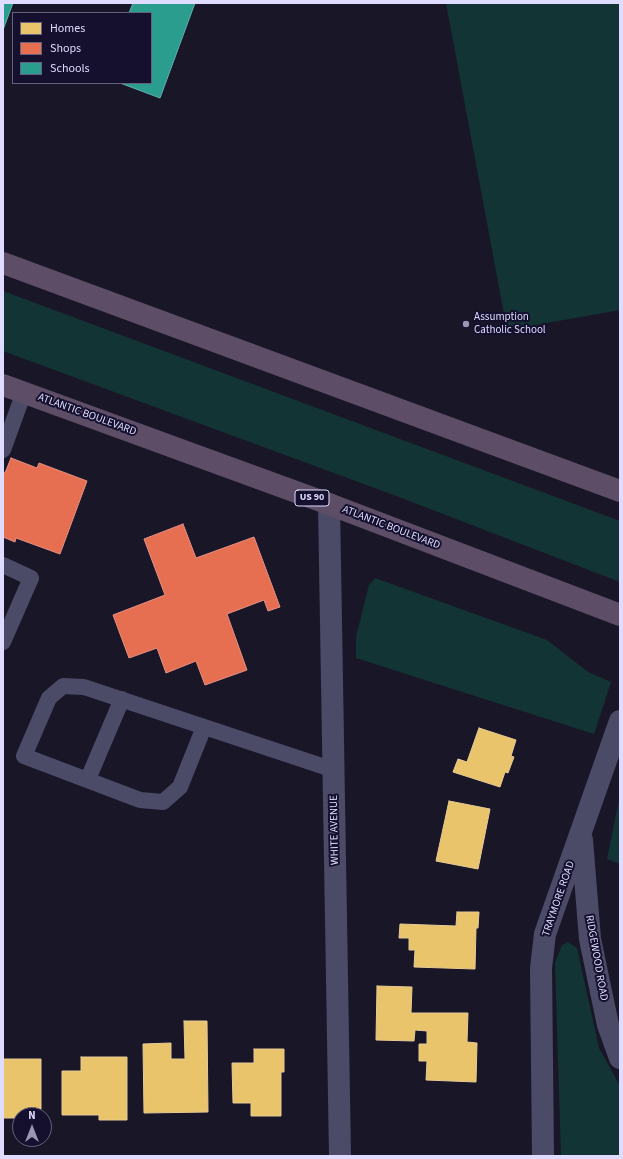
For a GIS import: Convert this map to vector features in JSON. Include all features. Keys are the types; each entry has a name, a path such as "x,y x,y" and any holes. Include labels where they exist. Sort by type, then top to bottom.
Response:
{"highway":[{"path":"3,263 620,491"},
{"name":"ATLANTIC BOULEVARD","path":"3,385 329,504 620,615"}],"street":[{"name":"WHITE AVENUE","path":"329,504 340,1156"},
{"name":"TRAYMORE ROAD","path":"542,1156 541,968 545,934 582,833 620,721"},
{"name":"RIDGEWOOD ROAD","path":"582,833 590,938 608,1025 620,1058"}],"lane":[{"path":"3,450 24,392"},
{"path":"3,565 31,578 3,642"},
{"path":"204,727 180,787 163,802 140,800 24,756 49,698 63,686 84,687 334,770"},
{"path":"88,779 122,699"}],"green space":[{"path":"446,3 620,3 620,310 507,330"},
{"path":"3,291 620,521 620,582 399,497 3,351"},
{"path":"375,578 547,640 588,672 611,682 594,734 356,658 356,637 369,585"},
{"path":"620,795 620,864 607,859"},
{"path":"568,942 577,948 599,1048 620,1086 620,1156 561,1156 555,963 562,945"}],"building: Homes":[{"path":"479,728 516,740 511,756 514,757 508,773 505,772 500,787 453,772 458,759 467,762"},
{"path":"449,801 490,809 478,869 436,861"},
{"path":"457,912 479,912 478,928 476,928 475,969 414,967 415,950 409,950 409,938 399,938 400,924 456,926"},
{"path":"377,986 412,987 411,1013 468,1013 467,1042 477,1043 476,1082 426,1080 427,1061 419,1061 419,1044 427,1044 427,1031 415,1030 414,1041 376,1040"},
{"path":"184,1021 207,1021 208,1112 144,1113 143,1044 171,1043 171,1059 185,1059"},
{"path":"254,1049 284,1049 284,1072 281,1072 281,1116 251,1116 251,1103 233,1103 232,1063 254,1063"},
{"path":"81,1057 127,1057 127,1120 99,1120 99,1115 62,1115 62,1071 81,1071"},
{"path":"3,1059 41,1059 41,1107 12,1107 12,1118 3,1118"}],"building: Shops":[{"path":"11,458 37,468 39,463 87,481 60,554 16,538 15,542 3,537 3,472 5,473"},
{"path":"183,524 196,558 254,537 280,607 268,611 264,600 227,614 247,670 205,685 196,661 166,673 157,648 129,658 113,615 165,595 144,539"}],"building: Schools":[{"path":"3,3 13,3 3,30"},
{"path":"133,3 195,3 160,98 123,84 152,84 152,12 129,12"}],"place":[{"name":"Assumption Catholic School","path":"466,324"}]}
